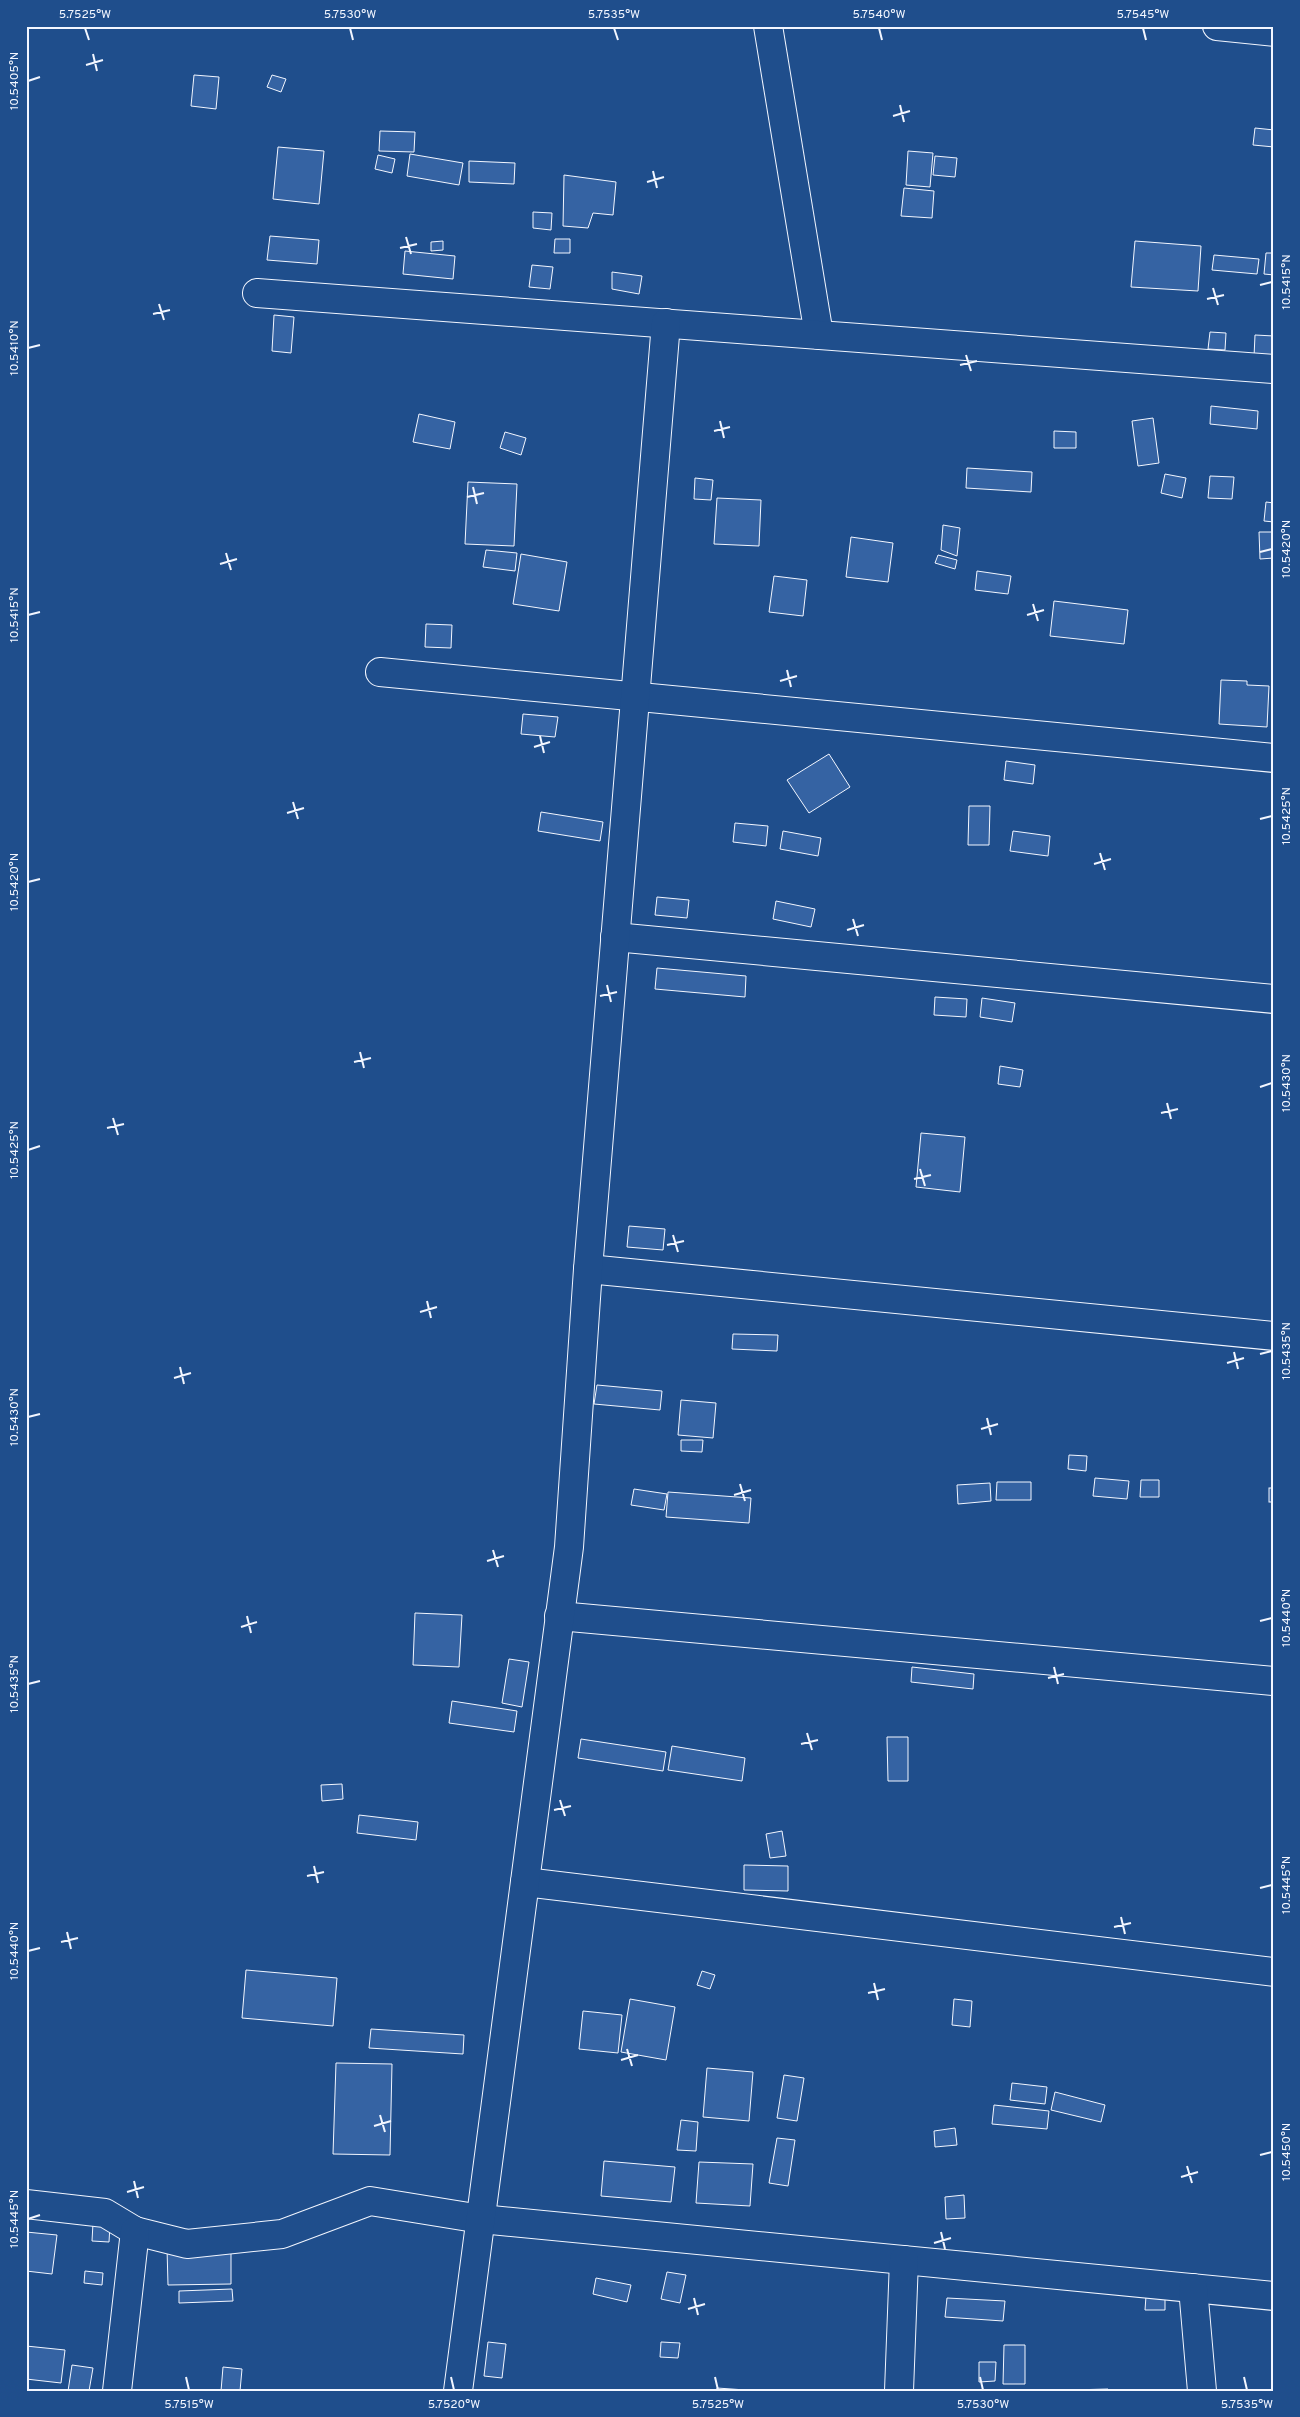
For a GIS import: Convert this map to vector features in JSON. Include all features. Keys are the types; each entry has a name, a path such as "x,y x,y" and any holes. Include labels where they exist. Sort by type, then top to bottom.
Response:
{"street":[{"path":"768,26 819,335"},
{"path":"1216,26 1274,32"},
{"path":"256,293 1274,368"},
{"path":"458,2391 569,1547 588,1269 666,323"},
{"path":"380,672 1274,758"},
{"path":"615,937 1274,999"},
{"path":"588,1269 1274,1336"},
{"path":"559,1616 1274,1680"},
{"path":"525,1882 1274,1972"},
{"path":"26,2204 105,2213 135,2231 187,2244 282,2234 370,2201 481,2218 1274,2296"},
{"path":"117,2391 135,2231"},
{"path":"899,2391 904,2260"},
{"path":"1193,2288 1202,2391"}],"building":[{"path":"194,75 219,77 216,109 191,106"},
{"path":"272,75 286,79 281,92 267,87"},
{"path":"1255,128 1274,130 1274,147 1253,145"},
{"path":"380,131 415,132 414,152 379,151"},
{"path":"278,147 324,151 319,204 273,199"},
{"path":"908,151 933,153 930,187 906,185"},
{"path":"410,154 463,163 459,185 407,176"},
{"path":"378,155 395,159 392,173 375,169"},
{"path":"935,156 957,158 955,177 933,175"},
{"path":"469,161 515,163 514,184 469,182"},
{"path":"564,175 616,182 613,215 593,213 588,228 563,226"},
{"path":"904,188 934,191 932,218 901,216"},
{"path":"533,212 552,213 551,230 533,228"},
{"path":"270,236 319,240 317,264 267,260"},
{"path":"555,239 570,239 570,253 554,253"},
{"path":"443,241 443,250 431,251 431,242"},
{"path":"1135,241 1201,246 1198,291 1131,287"},
{"path":"405,251 455,256 453,279 403,274"},
{"path":"1266,253 1274,253 1274,275 1264,274"},
{"path":"1214,255 1259,259 1257,274 1212,270"},
{"path":"532,265 553,267 550,289 529,287"},
{"path":"612,272 642,276 639,294 612,289"},
{"path":"274,315 294,317 291,353 272,351"},
{"path":"1210,332 1226,333 1225,350 1208,349"},
{"path":"1255,335 1274,336 1273,358 1254,357"},
{"path":"1211,406 1258,411 1257,429 1210,424"},
{"path":"419,414 455,422 450,449 413,442"},
{"path":"1153,418 1159,463 1138,466 1132,421"},
{"path":"1054,431 1076,432 1076,448 1054,448"},
{"path":"505,432 526,438 521,455 500,448"},
{"path":"967,468 1032,472 1031,492 966,488"},
{"path":"1165,474 1186,478 1182,498 1161,493"},
{"path":"1210,476 1234,477 1232,499 1208,498"},
{"path":"695,478 713,480 711,500 694,499"},
{"path":"468,482 517,484 514,546 465,544"},
{"path":"717,498 761,500 759,546 714,544"},
{"path":"1266,502 1274,503 1274,522 1264,521"},
{"path":"943,525 960,528 957,556 941,550"},
{"path":"1259,532 1274,532 1274,558 1260,559"},
{"path":"851,537 893,543 888,582 846,577"},
{"path":"486,550 517,553 515,571 483,567"},
{"path":"521,554 567,562 559,611 513,604"},
{"path":"938,555 957,560 955,569 935,563"},
{"path":"977,571 1011,576 1008,594 975,590"},
{"path":"774,576 807,580 803,616 769,612"},
{"path":"1054,601 1128,610 1124,644 1050,636"},
{"path":"426,624 452,625 451,648 425,647"},
{"path":"1221,680 1247,681 1247,685 1269,686 1267,727 1219,724"},
{"path":"523,714 558,717 555,737 521,734"},
{"path":"829,754 850,787 809,813 787,780"},
{"path":"1006,761 1035,765 1033,784 1004,780"},
{"path":"969,806 990,806 989,845 968,845"},
{"path":"541,812 603,822 600,841 538,831"},
{"path":"735,823 768,826 766,846 733,842"},
{"path":"783,831 821,838 818,856 780,849"},
{"path":"1013,831 1050,836 1048,856 1010,851"},
{"path":"657,897 689,900 687,918 655,915"},
{"path":"776,901 815,909 811,927 773,919"},
{"path":"657,968 746,976 745,997 655,989"},
{"path":"935,997 967,999 966,1017 934,1015"},
{"path":"982,998 1015,1003 1012,1022 980,1017"},
{"path":"1000,1066 1023,1070 1020,1087 998,1084"},
{"path":"921,1133 965,1137 960,1192 916,1187"},
{"path":"629,1226 665,1229 663,1250 627,1247"},
{"path":"733,1334 778,1335 777,1351 732,1349"},
{"path":"597,1385 662,1391 660,1410 594,1404"},
{"path":"681,1400 716,1403 713,1438 678,1435"},
{"path":"681,1440 703,1440 702,1452 681,1451"},
{"path":"1069,1455 1087,1456 1086,1471 1068,1469"},
{"path":"1095,1478 1129,1481 1127,1499 1093,1496"},
{"path":"1141,1480 1159,1480 1159,1497 1140,1497"},
{"path":"997,1482 1031,1482 1031,1500 996,1500"},
{"path":"990,1483 991,1501 958,1504 957,1485"},
{"path":"1269,1488 1274,1488 1274,1502 1269,1502"},
{"path":"634,1489 667,1494 664,1510 631,1505"},
{"path":"668,1492 751,1498 749,1523 666,1517"},
{"path":"415,1613 462,1615 459,1667 413,1665"},
{"path":"509,1659 529,1662 522,1707 502,1703"},
{"path":"912,1667 974,1674 973,1689 911,1682"},
{"path":"452,1701 517,1711 514,1732 449,1723"},
{"path":"887,1737 908,1737 908,1781 888,1781"},
{"path":"581,1739 666,1752 663,1771 578,1758"},
{"path":"672,1746 745,1758 742,1781 668,1770"},
{"path":"342,1784 343,1799 322,1801 321,1785"},
{"path":"359,1815 418,1822 416,1840 357,1833"},
{"path":"782,1831 786,1856 770,1858 766,1834"},
{"path":"744,1865 788,1866 788,1891 744,1890"},
{"path":"246,1970 337,1978 333,2026 242,2018"},
{"path":"702,1971 715,1975 710,1989 697,1985"},
{"path":"630,1999 675,2007 666,2060 621,2052"},
{"path":"954,1999 972,2001 970,2027 952,2025"},
{"path":"583,2011 622,2015 618,2053 579,2049"},
{"path":"371,2029 464,2035 463,2054 369,2048"},
{"path":"336,2063 392,2064 390,2155 333,2154"},
{"path":"707,2068 753,2072 749,2121 703,2117"},
{"path":"784,2075 804,2078 797,2121 777,2118"},
{"path":"1012,2083 1047,2087 1045,2104 1010,2100"},
{"path":"1055,2092 1105,2105 1101,2122 1051,2110"},
{"path":"994,2105 1049,2111 1047,2129 992,2124"},
{"path":"681,2120 698,2122 696,2151 677,2150"},
{"path":"955,2128 957,2145 935,2147 934,2131"},
{"path":"777,2138 795,2140 788,2186 769,2183"},
{"path":"604,2161 675,2167 671,2202 601,2196"},
{"path":"699,2162 753,2164 750,2206 696,2203"},
{"path":"964,2195 965,2218 946,2219 945,2197"},
{"path":"93,2223 110,2225 109,2242 92,2241"},
{"path":"26,2232 57,2235 52,2274 26,2271"},
{"path":"231,2247 231,2284 168,2285 167,2248"},
{"path":"85,2271 103,2273 102,2285 84,2283"},
{"path":"667,2272 686,2275 680,2303 661,2299"},
{"path":"596,2278 631,2285 627,2302 593,2294"},
{"path":"232,2289 233,2301 179,2303 179,2291"},
{"path":"1146,2296 1165,2296 1165,2310 1145,2310"},
{"path":"947,2298 1005,2301 1003,2321 945,2317"},
{"path":"488,2342 506,2344 502,2378 484,2376"},
{"path":"661,2342 680,2343 678,2358 660,2357"},
{"path":"1004,2345 1025,2345 1025,2384 1003,2384"},
{"path":"26,2346 65,2350 61,2383 26,2379"},
{"path":"979,2362 996,2362 995,2381 979,2382"},
{"path":"72,2365 93,2368 89,2391 68,2391"},
{"path":"223,2367 242,2369 240,2391 221,2391"},
{"path":"717,2388 760,2391 717,2391"},
{"path":"1108,2389 1108,2391 1033,2391"}]}
